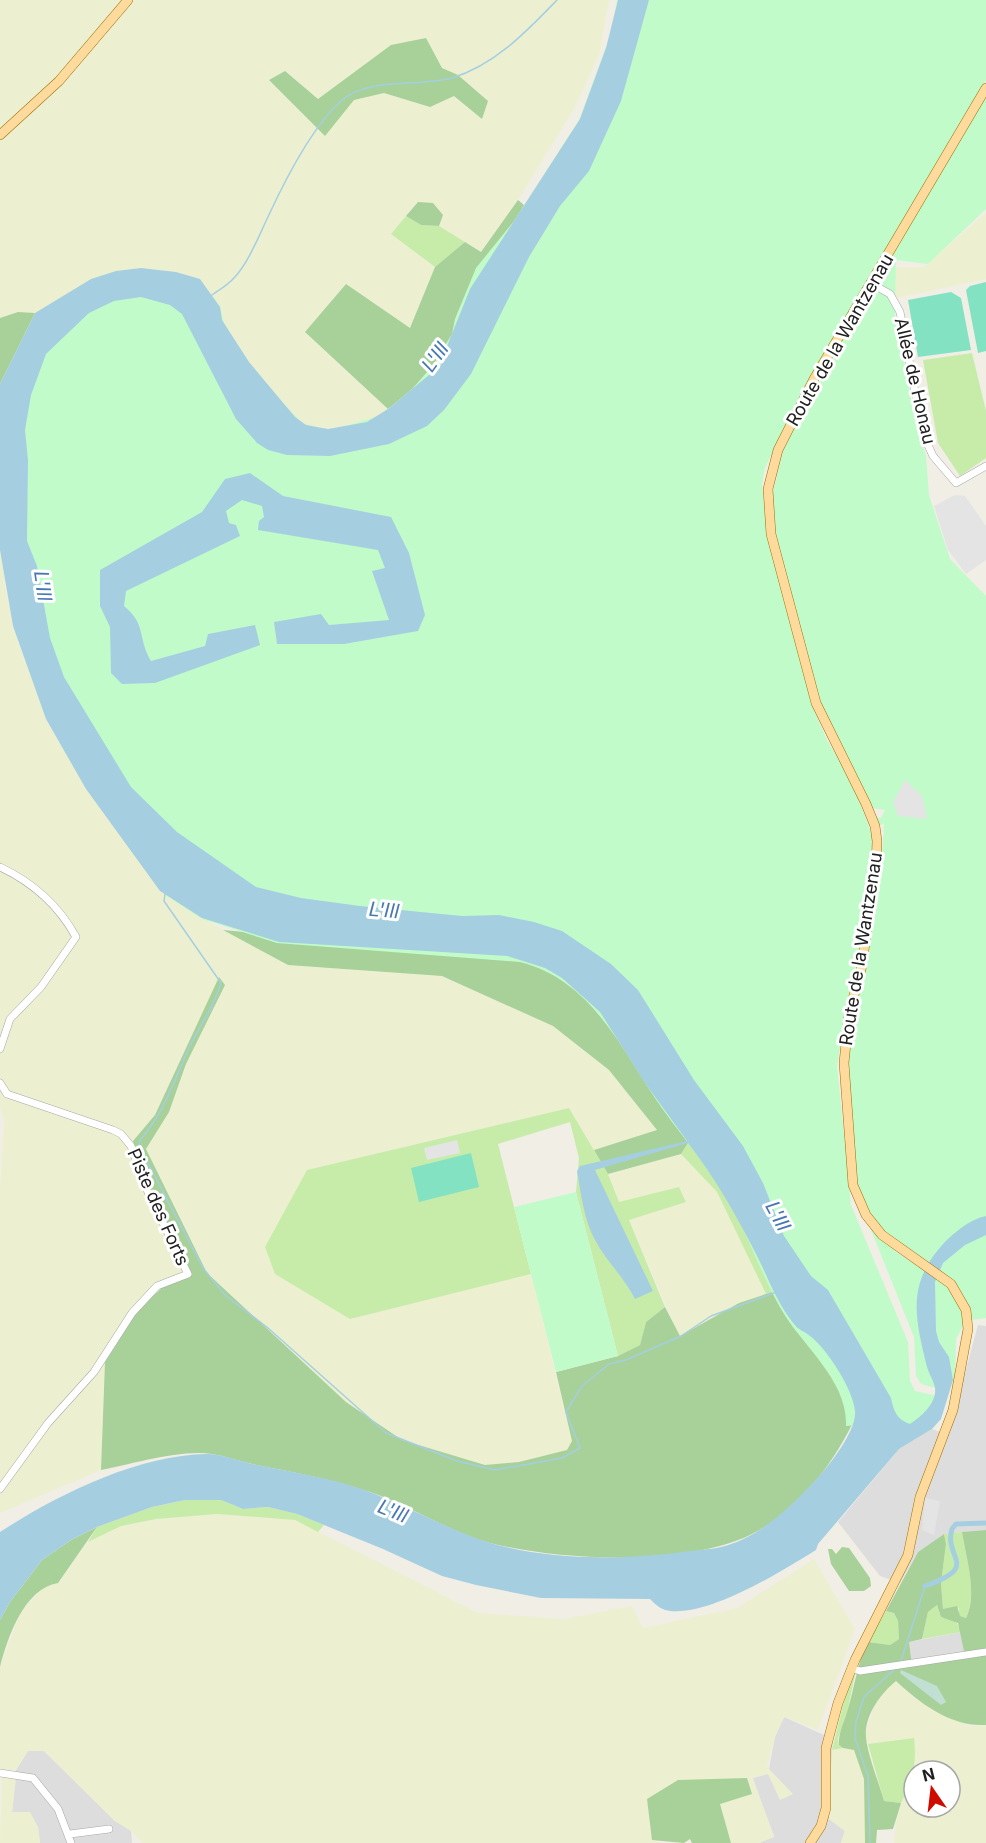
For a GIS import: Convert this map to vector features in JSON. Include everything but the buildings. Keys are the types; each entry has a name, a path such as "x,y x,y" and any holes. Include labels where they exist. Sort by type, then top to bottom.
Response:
{"main road":[{"path":"0,135 70,69 129,0"},
{"name":"Route de la Wantzenau","path":"810,1843 821,1826 826,1808 827,1737 851,1668 906,1561 920,1497 953,1410 967,1343 967,1317 960,1297 951,1284 882,1235 866,1215 853,1185 844,1062 849,1013 861,970 876,870 877,841 875,826 866,804 816,703 771,534 768,506 771,474 778,450 813,379 872,284 986,88"}],"street":[{"name":"Allée de Honau","path":"872,284 890,294 900,312 924,434 933,456 956,483 986,466"},
{"path":"0,867 23,878 37,890 76,937 41,987 10,1019 0,1049"},
{"name":"Piste des Forts","path":"0,1083 7,1094 113,1130 127,1140 146,1188 188,1274 157,1287 132,1313 94,1372 48,1423 0,1489"},
{"path":"851,1668 860,1671 986,1652"},
{"path":"1,1773 33,1778 53,1802 70,1834 71,1843"},
{"path":"70,1834 109,1829"}],"shaded area":[{"path":"955,495 965,496 986,526 986,560 966,574 948,550 934,506"},
{"path":"905,780 922,796 927,819 898,816 893,802"},
{"path":"457,1140 460,1153 427,1160 424,1148"},
{"path":"978,1325 986,1326 986,1530 944,1534 918,1552 900,1583 880,1576 838,1522 899,1449 932,1429 943,1433 958,1399"},
{"path":"925,1498 940,1501 934,1535 922,1530"},
{"path":"961,1632 965,1656 912,1665 909,1642"},
{"path":"784,1717 833,1739 829,1819 845,1831 841,1843 759,1843 774,1836 752,1778 768,1774 775,1737"},
{"path":"28,1751 44,1751 115,1821 131,1830 132,1843 40,1843 38,1827 12,1813 16,1770"}],"green space":[{"path":"0,0 609,0 599,55 575,107 518,200 481,252 439,226 443,215 418,202 391,234 435,267 410,328 305,332 388,409 367,422 352,426 328,429 306,425 295,417 249,363 4,580 13,626 46,719 86,789 160,891 223,930 288,965 442,976 553,1026 609,1070 658,1130 594,1150 569,1108 307,1170 350,1319 531,1274 572,1441 568,1450 519,1462 485,1465 402,1440 346,1402 207,1273 146,1149 169,1112 219,978 155,1115 133,1141 188,1276 105,1362 101,1470 0,1513 0,1187 4,1121 0,1106"},
{"path":"617,0 986,0 986,80 810,376 765,468 762,484 767,536 812,706 827,740 853,784 873,838 874,859 857,971 848,997 837,1066 851,1205 908,1342 910,1381 915,1391 943,1397 924,1433 899,1421 846,1426 845,1409 840,1394 822,1364 781,1309 723,1191 664,1111 605,1022 588,1002 568,985 546,972 520,962 277,943 202,919 165,895 181,865 69,717 17,516 29,371 97,298 168,294 174,272 199,279 220,306 225,327 261,380 302,423 325,430 337,429 378,416 407,395 434,364 452,334 455,319 476,268 514,221 579,120 610,36"},
{"path":"426,38 442,68 458,75 488,101 482,119 454,96 430,107 384,93 354,100 325,136 269,80 285,71 318,99 391,45"},
{"path":"986,96 986,209 928,264 896,260 895,314 916,426 926,456 929,495 950,559 986,596 986,1318 971,1320 968,1305 954,1283 892,1239 874,1219 856,1181 847,1078 854,1014 882,855 884,823 879,826 875,817 881,818 885,810 871,808 820,703 776,535 773,493 783,451 817,381"},
{"path":"518,200 524,205 441,365 388,409 305,332 346,284 410,328 435,267 465,242 481,252"},
{"path":"418,202 433,203 443,215 439,226 421,225 406,216"},
{"path":"986,213 986,279 897,298 893,289 896,267 924,267"},
{"path":"406,216 421,225 439,226 465,242 435,267 391,234"},
{"path":"986,282 986,351 978,353 966,290 970,286"},
{"path":"951,292 961,298 971,350 918,357 908,300"},
{"path":"18,312 35,313 0,384 0,318"},
{"path":"972,353 986,411 986,458 960,476 938,443 923,360"},
{"path":"223,930 507,956 550,971 563,979 600,1013 647,1077 688,1143 681,1154 608,1174 594,1150 657,1130 609,1070 553,1026 442,976 288,965"},
{"path":"219,977 225,985 186,1064 169,1112 146,1149 207,1273 346,1402 402,1440 485,1465 519,1462 567,1450 572,1441 556,1372 618,1356 640,1345 646,1322 665,1307 680,1336 739,1303 772,1292 811,1337 856,1416 837,1451 813,1484 784,1513 750,1535 722,1545 690,1552 618,1558 545,1553 483,1541 454,1530 399,1503 356,1487 212,1454 171,1455 101,1470 105,1362 138,1310 164,1286 188,1276 159,1224 133,1141 155,1115"},
{"path":"569,1108 608,1174 619,1202 679,1187 686,1202 629,1220 665,1307 646,1322 640,1345 618,1356 576,1192 579,1158 570,1122 498,1144 531,1274 350,1319 275,1274 265,1247 307,1170"},
{"path":"688,1143 737,1214 757,1252 772,1292 766,1294 717,1192 681,1154"},
{"path":"471,1153 479,1187 419,1202 411,1168"},
{"path":"681,1154 717,1192 766,1294 739,1303 679,1336 629,1220 686,1201 679,1187 619,1203 608,1174"},
{"path":"576,1192 618,1356 556,1372 514,1207"},
{"path":"869,1225 896,1252 948,1286 960,1305 964,1324 956,1339 955,1379 947,1391 921,1384 916,1376 914,1337"},
{"path":"185,1500 221,1500 243,1509 268,1507 297,1514 324,1525 318,1532 295,1520 217,1514 156,1519 121,1526 88,1542 97,1527 152,1507"},
{"path":"217,1514 295,1520 478,1613 563,1619 632,1606 643,1628 737,1608 814,1559 855,1629 818,1730 784,1717 775,1737 767,1767 793,1794 780,1800 768,1774 753,1778 774,1837 759,1843 731,1843 719,1803 747,1778 652,1840 661,1843 143,1843 131,1831 115,1821 44,1751 28,1751 16,1770 0,1769 0,1667 21,1611 46,1585 58,1582 88,1542 121,1526 156,1519"},
{"path":"97,1527 58,1583 46,1587 27,1604 13,1628 0,1667 0,1620 10,1602 42,1560 71,1540"},
{"path":"986,1530 986,1725 973,1725 949,1718 926,1706 896,1681 890,1686 879,1698 871,1713 866,1737 884,1801 901,1803 893,1829 877,1830 876,1843 865,1843 864,1779 854,1750 839,1745 840,1732 861,1660 868,1642 890,1645 899,1639 898,1621 894,1613 886,1611 918,1552 944,1534 946,1544 941,1583 943,1609 957,1606 960,1616 966,1618 971,1587 962,1532","holes":["937,1605 941,1617 958,1623 965,1656 912,1665 909,1642 922,1639 928,1612"]},
{"path":"962,1532 971,1587 966,1618 959,1616 959,1608 943,1609 941,1583 946,1544 944,1534"},
{"path":"842,1547 849,1548 870,1578 871,1586 864,1591 849,1591 831,1564 828,1549 832,1549 836,1554"},
{"path":"937,1605 941,1617 956,1621 961,1632 922,1639 928,1612"},
{"path":"886,1611 894,1613 898,1621 899,1639 890,1645 868,1642"},
{"path":"901,1670 937,1686 946,1702 941,1705 900,1673"},
{"path":"855,1675 847,1713 838,1738 839,1745 843,1748 832,1750 850,1677"},
{"path":"896,1681 913,1697 969,1726 986,1725 986,1843 894,1843 897,1814 902,1802 902,1819 962,1819 962,1759 915,1759 914,1738 868,1744 865,1736 875,1703 883,1691"},
{"path":"914,1738 915,1759 902,1759 901,1803 884,1801 868,1744"},
{"path":"854,1749 864,1779 865,1843 841,1843 845,1831 829,1819 832,1750"},
{"path":"2,1776 16,1778 12,1812 30,1812 38,1827 40,1843 0,1843"},
{"path":"747,1778 752,1794 720,1804 731,1843 692,1843 690,1839 684,1843 652,1840 647,1799 678,1780"}],"water":[{"name":"L'Ill","path":"618,0 649,0 621,101 589,171 560,206 529,257 471,374 444,410 427,426 389,444 330,456 287,455 268,450 257,443 236,419 182,314 170,305 141,297 114,301 89,313 46,354 31,395 25,430 28,460 27,541 37,566 50,638 64,677 131,787 177,832 256,887 301,898 360,906 462,916 499,915 534,922 562,931 611,964 638,990 694,1080 743,1146 763,1183 784,1236 811,1276 828,1290 891,1398 896,1414 910,1424 927,1409 935,1394 917,1317 919,1287 924,1273 944,1243 969,1223 986,1216 986,1235 965,1245 943,1263 935,1282 936,1331 939,1342 949,1357 953,1380 941,1419 932,1429 899,1449 818,1544 816,1550 742,1592 700,1608 681,1611 665,1610 650,1599 541,1598 476,1585 442,1576 297,1514 268,1507 243,1509 221,1500 185,1500 152,1507 97,1527 71,1540 42,1560 10,1602 0,1620 0,1532 72,1491 126,1469 153,1461 180,1456 219,1455 251,1464 332,1480 388,1499 467,1535 530,1552 581,1557 658,1555 716,1548 734,1543 758,1531 770,1523 816,1479 839,1451 851,1429 855,1411 850,1392 838,1370 817,1342 797,1328 788,1316 732,1210 688,1143 595,1170 653,1291 635,1299 626,1283 599,1248 583,1207 577,1171 580,1166 687,1141 645,1083 600,1012 562,978 545,968 507,956 279,942 202,918 160,891 86,789 46,719 13,626 0,550 0,384 35,313 91,279 116,271 141,268 176,272 200,279 220,307 222,320 249,362 295,417 306,425 328,429 367,422 388,409 441,365 470,289 580,119 606,48"},
{"path":"250,473 283,496 391,517 409,553 425,615 418,631 344,644 277,644 274,622 321,614 329,625 389,620 372,571 385,568 378,550 258,530 259,521 264,517 262,506 242,500 226,511 229,523 236,525 240,536 126,591 124,606 139,625 151,661 205,646 208,634 255,625 260,645 155,683 122,684 111,673 110,627 100,606 100,570 202,512 225,479"}],"waterway":[{"path":"212,295 232,281 244,265 299,156 320,125 342,100 366,88 439,81 468,72 509,46 557,0"},
{"path":"165,894 164,901 221,983 163,1107 140,1140 139,1146 203,1268 225,1295 268,1328 386,1433 457,1461 495,1470 562,1458 580,1448 566,1412 582,1386 609,1364 626,1360 681,1336 711,1316 774,1293"},
{"path":"925,1586 952,1573 956,1567 951,1539 952,1529 956,1524 986,1523"},
{"path":"901,1661 925,1586"},
{"path":"870,1843 868,1776 855,1738 856,1722 864,1697 897,1667"}]}
